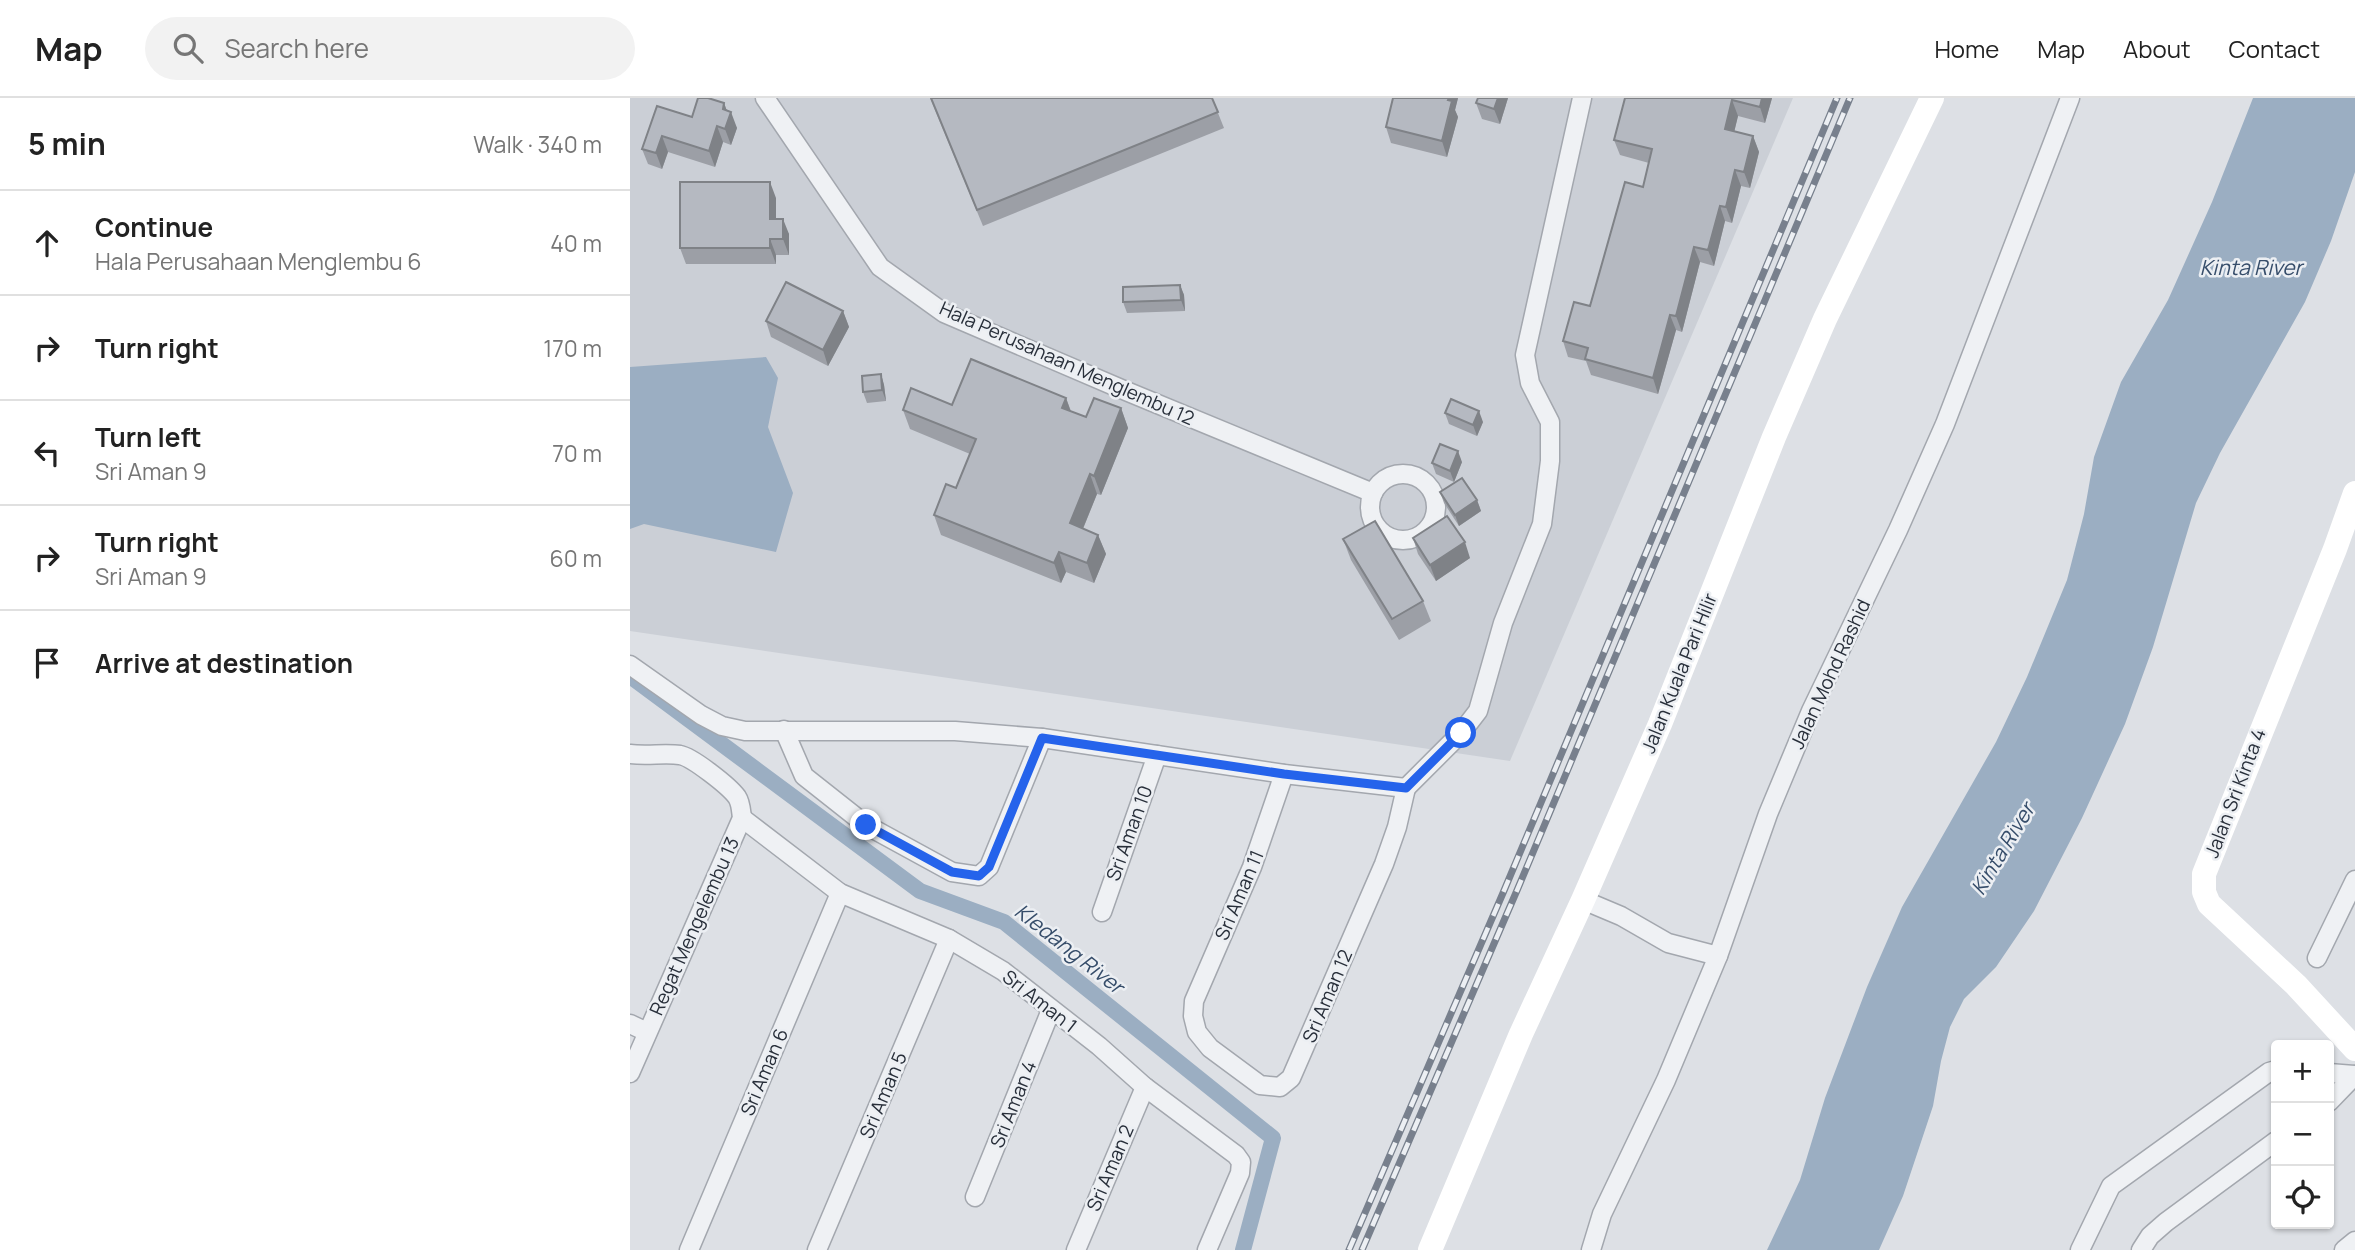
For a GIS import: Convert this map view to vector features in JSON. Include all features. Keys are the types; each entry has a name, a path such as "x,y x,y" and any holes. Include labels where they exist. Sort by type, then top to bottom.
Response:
{"street":[{"name":"Hala Perusahaan Menglembu 12","path":"765,98 880,267 944,313 1373,493"},
{"path":"630,665 701,715 722,726 745,731 955,731 1042,738 1284,774 1406,788 1461,733 1478,711 1503,623 1542,524 1550,461 1550,422 1530,383 1525,355 1583,98"},
{"name":"Jalan Kuala Pari Hilir","path":"1430,1250 1521,1034 1660,724 1769,449 1825,319 1932,98"},
{"name":"Jalan Mohd Rashid","path":"1591,1250 1602,1214 1666,1080 1718,956 1769,814 1811,710 1898,530 1945,424 2070,98"},
{"name":"Jalan Sri Kinta 4","path":"2355,493 2204,874 2204,892 2209,904 2296,985 2355,1049"},
{"path":"783,730 804,775 866,825 952,872 979,876 989,867 1042,738"},
{"path":"630,754 684,755 736,796 742,818"},
{"name":"Sri Aman 10","path":"1102,912 1157,755"},
{"name":"Sri Aman 11","path":"1193,1016 1194,1001 1252,867 1284,774"},
{"name":"Sri Aman 12","path":"1193,1016 1197,1032 1210,1048 1260,1085 1279,1087 1291,1078 1384,864 1397,827 1406,788"},
{"name":"Sri Aman 1","path":"742,818 840,893 949,939 1003,971 1099,1046 1145,1087 1236,1154 1241,1162 1240,1172 1207,1250"},
{"name":"Regat Mengelembu 13","path":"630,1073 742,818"},
{"path":"2316,958 2355,880"},
{"name":"Sri Aman 6","path":"688,1250 840,893"},
{"path":"1583,900 1620,916 1668,943 1718,956"},
{"name":"Sri Aman 5","path":"817,1250 949,939"},
{"name":"Sri Aman 4","path":"975,1197 1051,1010"},
{"path":"630,1024 648,1032"},
{"path":"2080,1250 2111,1186 2271,1071"},
{"path":"2334,1073 2355,1075"},
{"path":"2334,1097 2355,1075"},
{"name":"Sri Aman 2","path":"1076,1250 1145,1087"},
{"path":"2141,1250 2150,1236 2166,1222 2271,1145"},
{"path":"2344,1250 2355,1241"}],"shaded area":[{"path":"630,98 1793,98 1510,761 630,631"}],"water":[{"name":"Kinta River","path":"2253,98 2355,98 2355,172 2331,241 2305,302 2220,453 2196,503 2153,647 2125,724 2082,818 2034,911 1996,967 1964,999 1950,1027 1933,1106 1903,1196 1879,1250 1767,1250 1800,1180 1825,1098 1867,987 1902,907 1996,742 2027,677 2067,580 2084,514 2094,457 2121,382 2168,300 2212,202"},
{"path":"766,357 778,378 768,427 793,493 776,552 644,524 630,529 630,367"}],"building":[{"path":"698,98 724,103 723,109 731,112 725,129 717,126 709,151 662,136 656,153 642,149 657,106 692,117"},
{"path":"931,98 1212,98 1218,112 977,210"},
{"path":"1393,98 1449,98 1448,100 1452,101 1442,141 1386,127"},
{"path":"1478,98 1498,98 1494,109 1476,103"},
{"path":"1625,98 1762,98 1760,107 1732,100 1725,129 1753,136 1744,172 1735,170 1726,207 1720,206 1708,250 1694,247 1676,316 1670,315 1653,378 1585,359 1588,348 1563,341 1574,302 1590,306 1625,182 1643,187 1652,149 1614,140"},
{"path":"680,182 770,182 770,219 783,219 783,239 770,239 770,248 680,248"},
{"path":"786,282 843,311 823,350 766,321"},
{"path":"1180,285 1181,300 1123,302 1123,287"},
{"path":"971,359 1066,398 1062,408 1086,417 1094,398 1121,408 1094,476 1090,474 1070,523 1098,535 1087,563 1059,552 1054,563 934,515 946,484 956,488 976,439 903,410 911,388 952,405"},
{"path":"881,374 882,390 863,392 862,376"},
{"path":"1451,399 1479,411 1473,425 1445,413"},
{"path":"1440,444 1458,451 1450,471 1432,463"},
{"path":"1462,478 1477,500 1455,515 1440,492"},
{"path":"1447,516 1465,542 1430,565 1413,538"},
{"path":"1375,521 1423,601 1392,619 1343,539"}],"waterway":[{"name":"Kledang River","path":"630,676 920,891 1004,922 1273,1138 1243,1250"}],"railway":[{"path":"1349,1250 1503,893 1837,98"},
{"path":"1362,1250 1518,888 1850,98"}],"route":[{"path":"866,825 952,872 979,876 989,867 1042,738 1284,774 1406,788 1461,733"}]}
